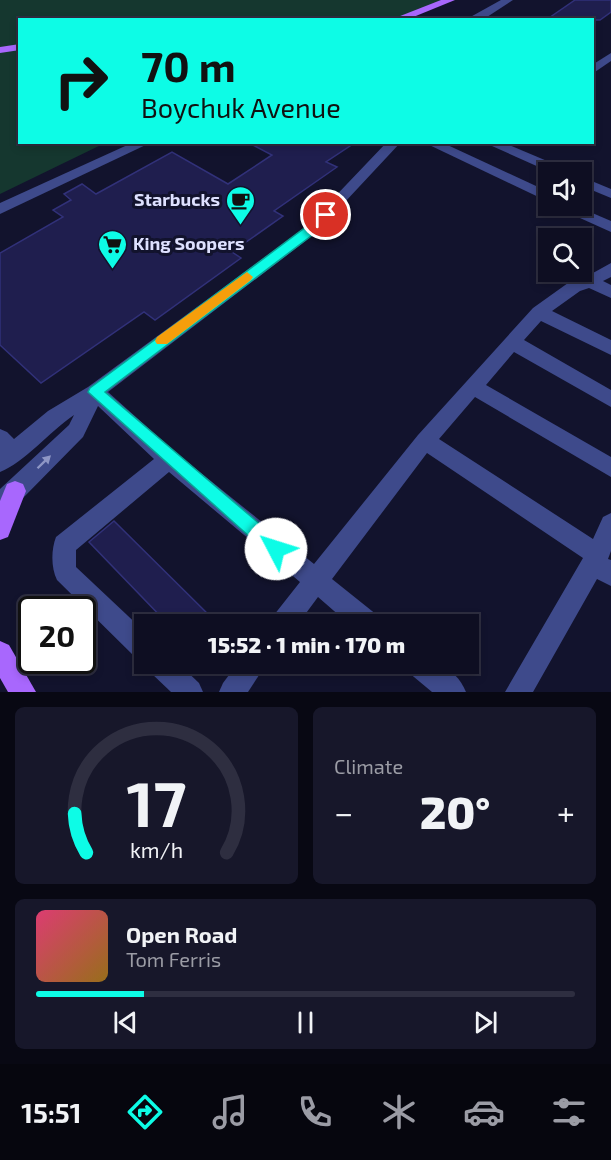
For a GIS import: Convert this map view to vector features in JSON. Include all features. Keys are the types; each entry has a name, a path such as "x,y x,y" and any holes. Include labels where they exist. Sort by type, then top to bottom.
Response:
{"main road":[{"path":"400,18 450,0"},
{"path":"0,50 18,47"},
{"path":"0,529 7,496"},
{"path":"0,654 23,692"}],"street":[{"path":"475,18 508,0"},
{"path":"594,69 611,56"},
{"path":"4,207 142,144"},
{"path":"4,452 95,392 311,230 393,144"},
{"path":"433,144 538,193"},
{"path":"494,144 538,162"},
{"path":"592,186 611,194"},
{"path":"0,224 17,214 4,207"},
{"path":"587,216 611,227"},
{"path":"592,281 611,269"},
{"path":"290,614 425,441 539,312 574,287 590,282 611,292"},
{"path":"539,312 611,348"},
{"path":"514,343 611,399"},
{"path":"474,387 611,468"},
{"path":"95,392 169,459 356,614"},
{"path":"7,496 76,431 95,392"},
{"path":"425,441 605,549 518,692"},
{"path":"134,638 65,572 64,545 169,459"},
{"path":"171,674 190,692"},
{"path":"232,692 246,674"},
{"path":"431,674 453,692"}],"green space":[{"path":"0,0 447,0 396,18 18,18 18,144 103,144 0,194"}],"building":[{"path":"575,0 611,0 611,12 600,20 549,18"},
{"name":"King Soopers","path":"251,144 353,144 326,162 337,167 274,211 283,216 232,252 241,258 155,320 144,312 41,383 0,345 0,253 63,217 53,210 71,200 64,194 82,184 96,194 172,152 228,184 272,155"},
{"path":"114,521 208,614 158,614 89,542"}],"slow traffic":[{"path":"162,341 247,277"}],"place":[{"name":"Starbucks","path":"241,226"},
{"name":"King Soopers","path":"112,270"}],"route":[{"path":"276,549 169,459 95,392 192,317 311,230 326,215"}]}
